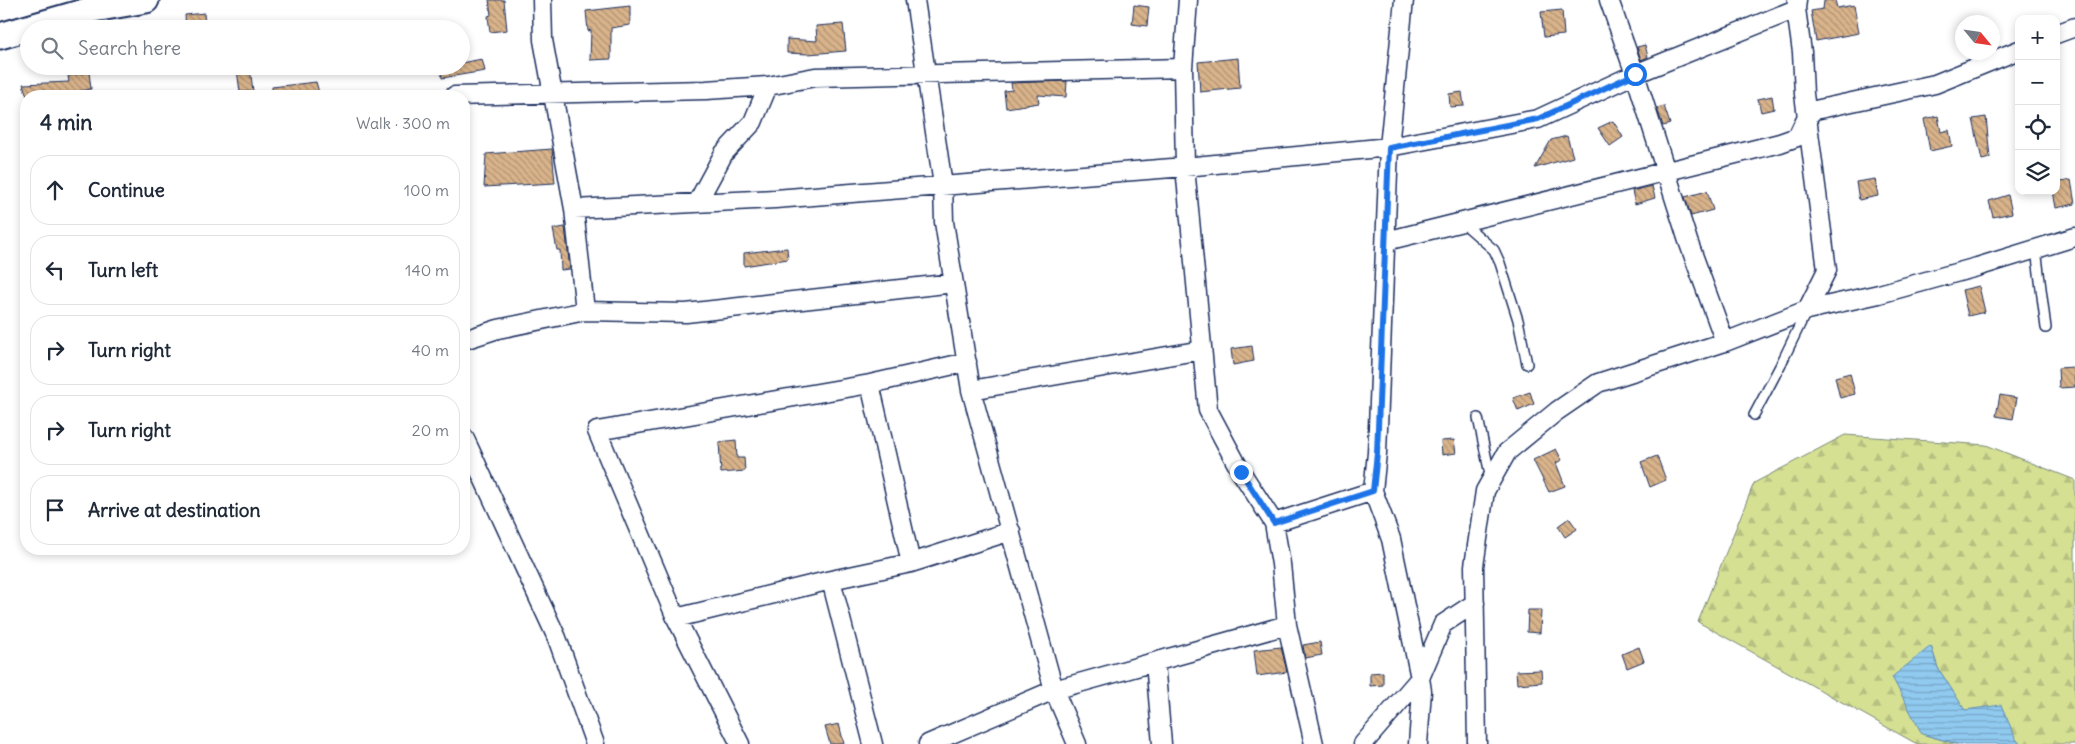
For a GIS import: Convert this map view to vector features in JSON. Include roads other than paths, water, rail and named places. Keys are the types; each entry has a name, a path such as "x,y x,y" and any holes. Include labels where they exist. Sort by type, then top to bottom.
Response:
{"street":[{"path":"47,20 92,5 146,0"},
{"path":"542,0 543,40 574,209 585,311"},
{"path":"915,0 943,185 944,222 971,390 1054,690 1077,744"},
{"path":"1188,0 1183,68 1185,167 1208,410 1241,472 1274,523 1282,564 1286,625 1314,744"},
{"path":"1404,0 1389,148 1377,453 1373,491 1391,539 1420,678 1422,691 1418,744"},
{"path":"1609,0 1635,74 1688,241 1726,342"},
{"path":"574,209 775,199 1185,167 1389,148 1538,119 1635,74 1797,4 1807,116 1827,270 1807,310"},
{"path":"2060,33 2075,27"},
{"path":"0,36 20,29"},
{"path":"1386,241 1797,138 1807,116 1815,110 1935,84 2015,52"},
{"path":"470,96 706,90 768,86 815,77 1183,68"},
{"path":"697,203 724,153 753,122 768,86"},
{"path":"1477,744 1476,557 1484,491 1507,452 1558,411 1598,383 1726,342 1807,310 1879,294 2075,237"},
{"path":"470,338 498,329 585,311 686,313 954,283"},
{"path":"971,390 1202,350"},
{"path":"740,744 676,618 597,431 870,384 967,362"},
{"path":"870,384 911,563"},
{"path":"470,450 557,638 595,744"},
{"path":"1274,523 1373,491"},
{"path":"676,618 830,580 911,563 1011,531"},
{"path":"830,580 873,744"},
{"path":"1363,744 1420,678 1443,624 1475,603"},
{"path":"928,744 1054,690 1286,625"},
{"path":"1155,662 1162,744"}],"lane":[{"path":"1462,222 1494,250 1500,263 1518,320 1527,364"},
{"path":"2036,249 2046,328"},
{"path":"1754,415 1807,310"},
{"path":"1478,418 1491,480"}],"water":[{"path":"1931,646 1938,668 1965,710 2001,705 2020,744 1957,744 1922,734 1892,677"}]}
